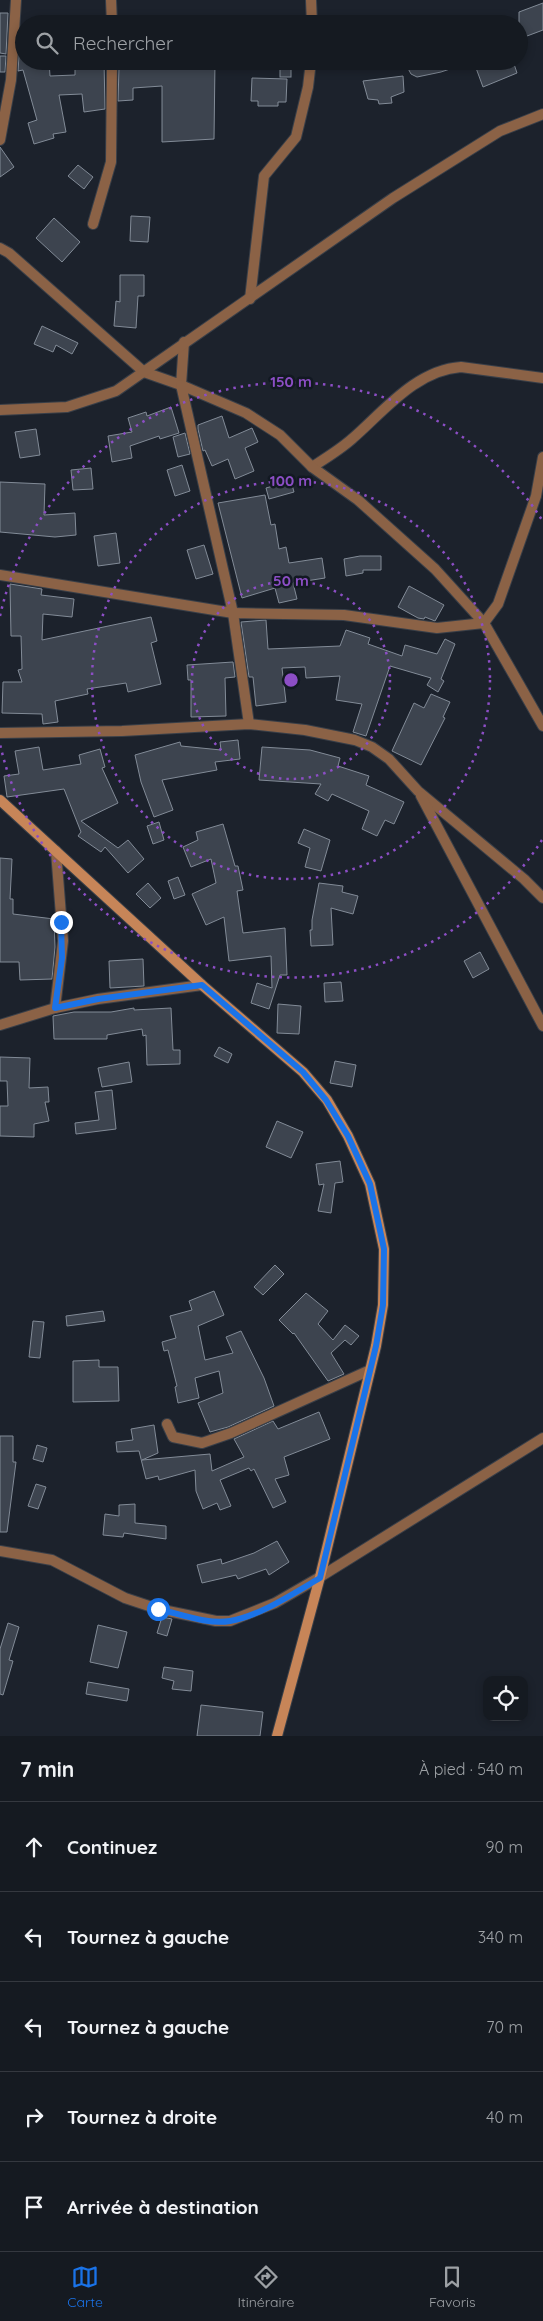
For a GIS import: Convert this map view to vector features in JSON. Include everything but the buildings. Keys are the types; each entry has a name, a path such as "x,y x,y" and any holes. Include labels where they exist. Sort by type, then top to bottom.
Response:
{"main road":[{"path":"0,800 202,985 303,1072 326,1100 348,1136 370,1184 384,1249 383,1305 370,1370 320,1578 277,1736"}],"street":[{"path":"15,15 16,0"},
{"path":"112,0 112,15"},
{"path":"311,0 312,15"},
{"path":"0,140 11,80 15,16"},
{"path":"93,224 111,162 112,70"},
{"path":"250,300 264,176 296,137 308,87 310,70"},
{"path":"0,410 67,407 116,391 184,342 250,300 393,198 500,131 543,114"},
{"path":"0,248 9,252 144,372 181,385 253,417 280,435 312,467 358,500 422,557 484,622 543,726"},
{"path":"184,342 181,385 233,613 249,724"},
{"path":"312,467 353,439 384,407 411,388 450,368 461,367 543,378"},
{"path":"0,575 233,613 344,616 436,628 484,622 498,604 536,496 543,458"},
{"path":"0,733 122,731 249,724 305,730 355,740 372,747 389,759 418,791 524,879 543,898"},
{"path":"418,791 543,1026"},
{"path":"55,1008 63,941 56,851"},
{"path":"0,1024 55,1008 98,999 202,985"},
{"path":"167,1424 173,1437 202,1443 231,1433 370,1370"},
{"path":"0,1551 52,1560 125,1598 158,1609 216,1621 230,1621 275,1603 320,1578 543,1438"}],"route":[{"path":"61,922 62,958 57,982 55,1008 98,999 202,985 303,1072 326,1100 348,1136 370,1184 384,1249 383,1305 376,1346 320,1578 275,1603 230,1621 216,1621 158,1609"}]}
